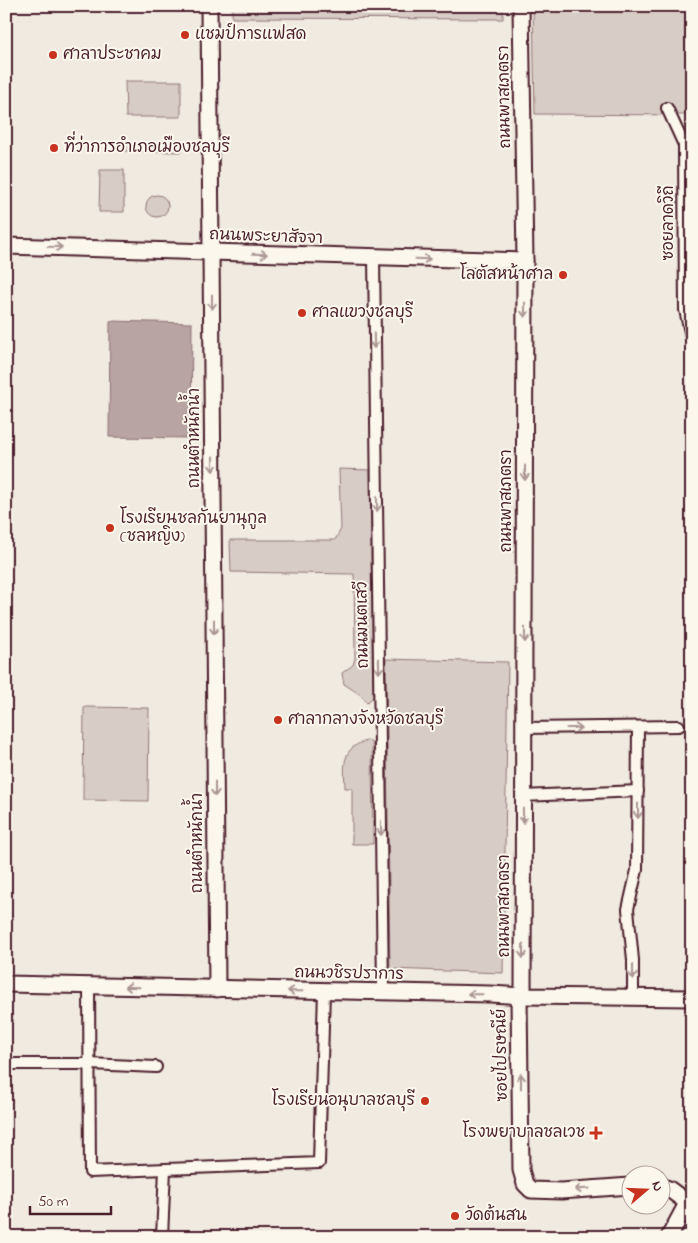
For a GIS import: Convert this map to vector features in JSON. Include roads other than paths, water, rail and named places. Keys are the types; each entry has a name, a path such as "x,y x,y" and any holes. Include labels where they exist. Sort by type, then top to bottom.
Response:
{"street":[{"name":"ถนนตำหนักน้ำ","path":"209,6 217,989"},
{"name":"ถนนพาสเภตรา","path":"521,6 525,261 525,728 521,996"},
{"name":"ซอยลาดวิถี","path":"667,108 684,144 685,310 692,341"},
{"name":"ถนนพระยาสัจจา","path":"6,246 525,261"},
{"name":"ถนนมนตเสวี","path":"374,257 383,992"},
{"path":"525,728 679,726"},
{"path":"633,997 633,960 628,908 637,870 638,727"},
{"path":"523,796 638,791"},
{"name":"ถนนวชิรปราการ","path":"6,984 692,998"},
{"path":"89,986 90,1172 319,1163 324,991"},
{"name":"ซอยไปรษณีย์","path":"521,996 521,1170 525,1184 531,1190 561,1191 620,1187"},
{"path":"6,1064 89,1064 156,1067"},
{"path":"162,1237 165,1169"},
{"path":"669,1237 690,1201 670,1190"}],"place":[{"name":"แชมป์การแฟสด","path":"185,35"},
{"name":"ศาลาประชาคม","path":"53,55"},
{"name":"ที่ว่าการอำเภอเมืองชลบุรี","path":"54,148"},
{"name":"โลตัสหน้าศาล","path":"563,275"},
{"name":"ศาลแขวงชลบุรี","path":"302,313"},
{"name":"โรงเรียนชลกันยานุกูล (ชลหญิง)","path":"110,528"},
{"name":"ศาลากลางจังหวัดชลบุรี","path":"278,720"},
{"name":"โรงเรียนอนุบาลชลบุรี","path":"425,1101"},
{"name":"โรงพยาบาลชลเวช","path":"596,1133"},
{"name":"วัดต้นสน","path":"455,1216"}]}
